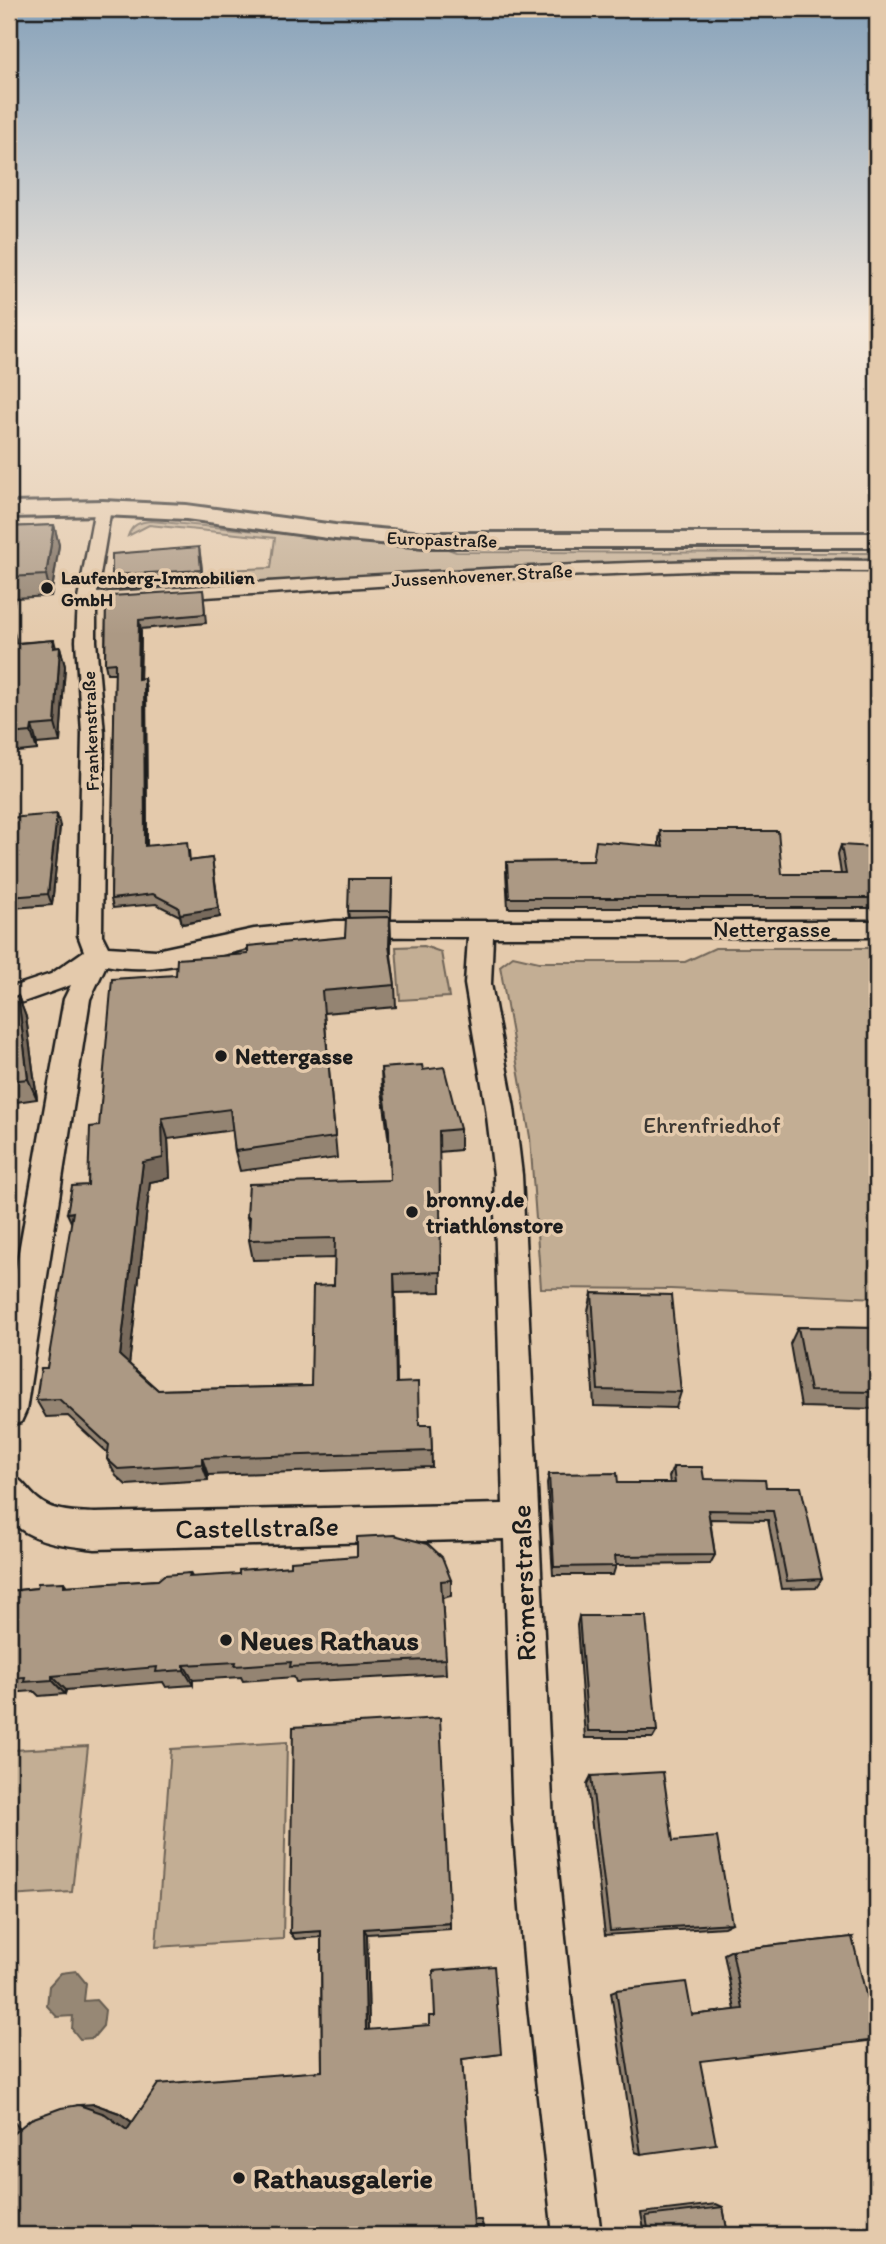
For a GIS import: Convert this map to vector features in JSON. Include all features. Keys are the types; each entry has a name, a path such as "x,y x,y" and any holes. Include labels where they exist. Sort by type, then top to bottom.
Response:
{"main road":[{"name":"Europastraße","path":"9,510 103,508 186,512 335,532 424,540 877,540"}],"street":[{"name":"Frankenstraße","path":"98,954 90,935 93,733 86,641 88,599 103,508"},
{"name":"Jussenhovener Straße","path":"88,599 486,574 715,565 877,566"},
{"name":"Nettergasse","path":"98,954 117,960 158,957 255,938 335,929 877,929"},
{"name":"Römerstraße","path":"481,930 478,984 500,1108 508,1175 533,1822 549,1993 578,2235"},
{"path":"9,998 60,980 98,954"},
{"path":"9,1411 77,999 98,954"},
{"name":"Castellstraße","path":"9,1491 21,1510 39,1522 95,1531 521,1521"}],"green space":[{"path":"151,521 448,549 456,552 877,553 877,558 551,566 225,585 216,580 225,570 271,568 275,538 149,525 128,536 137,524"},
{"path":"424,946 441,952 449,997 400,1000 396,947"},
{"name":"Ehrenfriedhof","path":"715,948 877,948 877,1298 670,1289 541,1288 530,1137 500,966 513,956 539,962 685,962"},
{"path":"287,1742 283,1939 156,1947 171,1749"},
{"path":"88,1746 72,1892 9,1896 9,1782 13,1750"}],"shaded area":[{"path":"76,1971 86,1983 84,2001 96,2000 105,2010 103,2026 93,2038 80,2039 72,2029 73,2016 57,2017 47,2006 49,1986 61,1973"}],"building":[{"path":"54,525 46,575 9,577 9,527"},
{"path":"199,547 201,570 112,575 112,554"},
{"path":"203,590 205,614 139,620 138,679 144,678 145,846 187,842 189,861 212,858 218,908 180,914 178,907 153,894 111,899 115,663 105,664 106,607 112,607 112,596"},
{"path":"54,640 53,648 60,647 55,724 32,726 31,732 9,734 9,644"},
{"path":"57,814 48,894 9,897 9,818"},
{"path":"660,831 778,831 782,874 846,874 841,845 874,847 877,861 877,898 509,898 507,862 593,861 596,841 663,847"},
{"path":"349,879 392,879 391,911 348,911"},
{"path":"390,917 389,946 395,985 322,991 335,1137 235,1151 230,1109 162,1118 163,1158 143,1162 120,1356 158,1390 311,1386 313,1286 334,1285 335,1238 249,1240 249,1184 390,1180 389,1130 381,1068 422,1065 423,1070 444,1067 460,1129 439,1131 441,1272 394,1274 396,1383 418,1382 419,1425 431,1425 432,1451 202,1458 202,1464 118,1469 107,1459 109,1445 59,1399 36,1400 41,1368 47,1368 73,1212 67,1213 72,1186 88,1185 90,1127 99,1126 112,979 176,975 177,959 248,954 248,946 345,937 346,918"},
{"path":"18,996 28,1079 9,1081 9,998"},
{"path":"592,1293 671,1295 681,1392 598,1390"},
{"path":"798,1327 877,1328 877,1392 810,1391"},
{"path":"673,1467 702,1467 704,1479 765,1480 766,1487 801,1487 822,1579 787,1581 773,1511 708,1510 715,1555 615,1556 616,1566 554,1567 549,1474 617,1473 618,1483 675,1483"},
{"name":"Neues Rathaus","path":"394,1535 428,1544 442,1557 451,1580 441,1581 446,1659 290,1667 291,1662 235,1666 236,1662 184,1665 184,1670 156,1672 157,1667 52,1676 52,1680 24,1682 25,1677 9,1678 9,1591 37,1588 38,1583 64,1582 64,1586 158,1580 164,1575 190,1573 189,1577 239,1574 239,1570 291,1566 291,1561 357,1556 357,1537"},
{"path":"579,1616 646,1616 657,1731 588,1731"},
{"path":"440,1718 450,1923 364,1929 366,2030 429,2025 429,2016 435,2016 433,1971 494,1966 501,2054 462,2059 474,2226 483,2226 483,2235 9,2235 9,2137 31,2119 61,2108 79,2105 105,2114 127,2130 158,2084 322,2071 321,1931 290,1933 293,1727"},
{"path":"663,1772 673,1841 717,1837 732,1923 610,1931 591,1776"},
{"path":"852,1937 877,2040 700,2061 716,2144 641,2154 616,1990 686,1982 692,2015 743,2009 732,1950"},
{"path":"723,2207 728,2235 649,2235 646,2216"}],"place":[{"name":"Laufenberg-Immobilien GmbH","path":"47,588"},
{"name":"Nettergasse","path":"221,1056"},
{"name":"bronny.de triathlonstore","path":"412,1212"},
{"name":"Neues Rathaus","path":"226,1640"},
{"name":"Rathausgalerie","path":"239,2178"}]}
